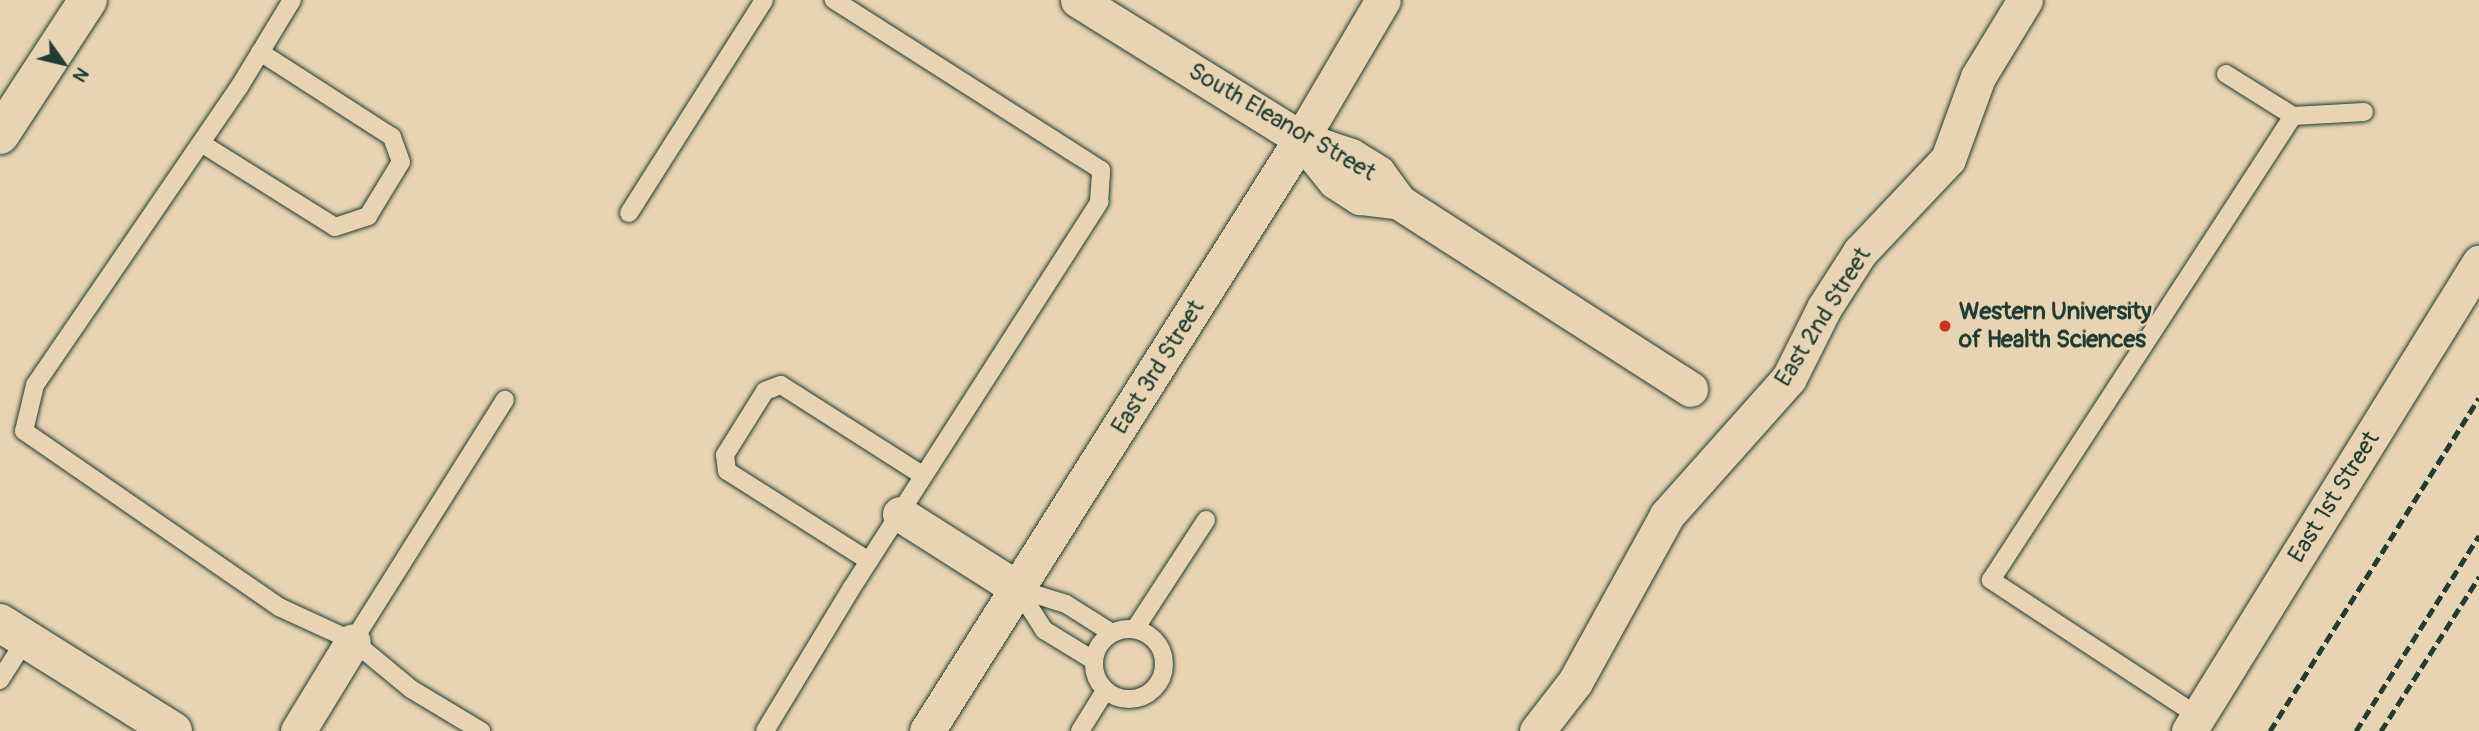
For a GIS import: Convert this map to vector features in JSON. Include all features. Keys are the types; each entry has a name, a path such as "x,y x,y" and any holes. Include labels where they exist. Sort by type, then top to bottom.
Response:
{"main road":[{"path":"0,135 76,4"},
{"path":"13,631 173,731"}],"street":[{"name":"South Eleanor Street","path":"1079,0 1301,139 1335,181 1360,198 1399,202 1690,389"},
{"name":"East 3rd Street","path":"927,731 1301,139 1383,0"},
{"name":"East 2nd Street","path":"1536,731 1575,682 1667,515 1789,378 1824,309 1860,252 1948,159 1978,77 2025,0"},
{"name":"East 1st Street","path":"2194,723 2479,263"},
{"path":"900,514 1018,589"},
{"path":"299,731 353,641"}],"lane":[{"path":"292,0 201,143 35,385 24,431 279,607 353,641 411,689 481,731"},
{"path":"629,213 764,0"},
{"path":"765,731 869,561 1099,201 1101,170 834,0"},
{"path":"201,143 335,227 368,216 401,162 392,137 260,52"},
{"path":"2226,74 2293,116 2364,112"},
{"path":"2194,723 1991,580 2293,116"},
{"path":"869,561 727,471 725,455 765,391 781,385 924,476"},
{"path":"353,641 505,401"},
{"path":"1135,629 1206,520"},
{"path":"1018,589 1066,604 1112,632"},
{"path":"1018,589 1044,630 1093,660"},
{"path":"1135,629 1146,633 1162,651 1164,662 1158,685 1138,699 1115,697 1105,691 1094,672 1093,660 1103,640 1112,632 1135,629"},
{"path":"0,680 13,631"},
{"path":"1080,731 1105,691"}],"railway":[{"path":"2270,731 2479,398"},
{"path":"2356,731 2479,536"},
{"path":"2381,731 2479,577"}],"place":[{"name":"Western University of Health Sciences","path":"1945,326"}]}
